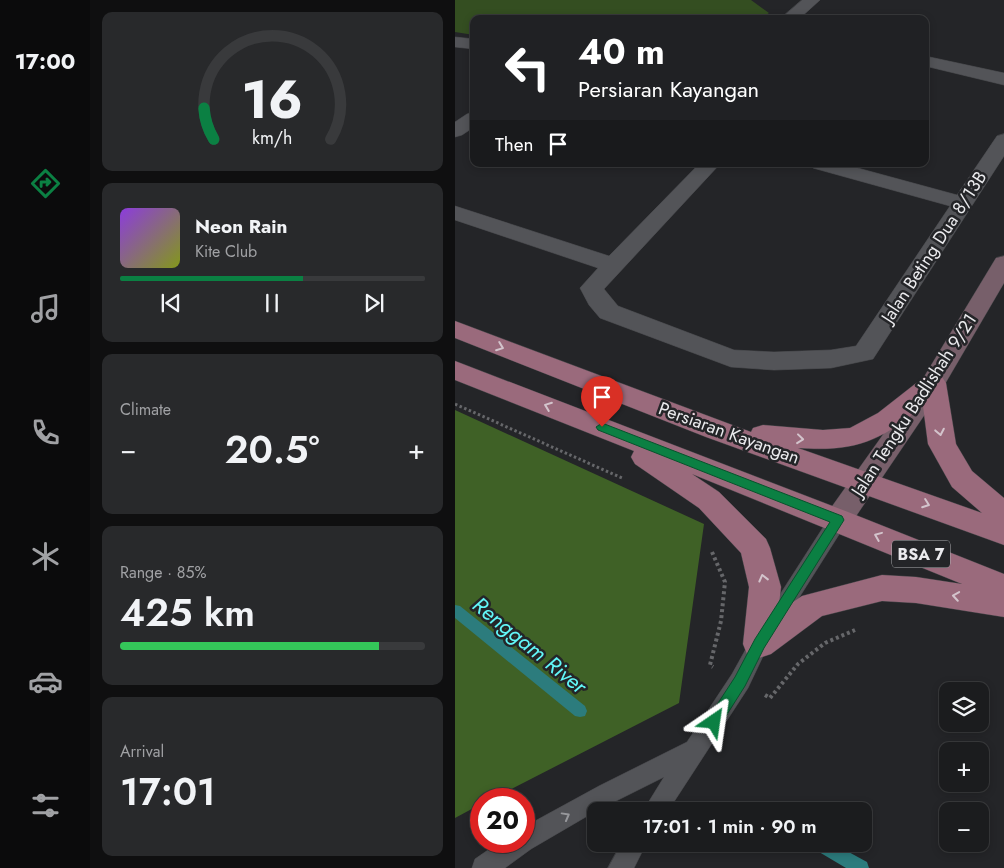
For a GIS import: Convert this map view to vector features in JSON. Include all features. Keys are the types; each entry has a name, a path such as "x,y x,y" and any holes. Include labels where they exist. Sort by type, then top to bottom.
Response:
{"main road":[{"name":"Persiaran Kayangan","path":"455,329 717,430 1004,533"},
{"name":"BSA 7","path":"455,370 838,520 1004,588"},
{"path":"717,430 813,440 854,437 889,420 933,383"},
{"path":"933,383 942,444 962,479 1004,515"},
{"path":"584,420 678,478 709,500 755,548 765,587 759,644"},
{"path":"759,644 813,604 882,588 916,590 1004,604"}],"street":[{"path":"793,15 812,0"},
{"path":"455,42 470,44"},
{"path":"929,62 1004,78"},
{"path":"455,131 470,121"},
{"name":"Jalan Beting Dua 8/13B","path":"612,265 592,288 598,300 609,312 731,358 774,361 831,359 864,353 1004,140"},
{"path":"455,213 612,265 707,167"},
{"path":"831,167 963,203"},
{"name":"Jalan Tengku Badlishah 9/21","path":"838,520 933,383 1004,264"}],"lane":[{"path":"661,802 740,681 759,644 838,520"},
{"path":"535,834 607,794 696,749"},
{"path":"620,868 629,852"},
{"path":"485,868 506,853"}],"green space":[{"path":"455,0 751,0 769,13 766,15 470,15 470,34 455,32"},
{"path":"455,410 704,524 679,703 513,788 470,788 470,810 455,818"}],"waterway":[{"name":"Renggam River","path":"455,610 580,711"},
{"name":"Renggam River","path":"833,852 861,868"}],"route":[{"path":"602,427 838,520 759,644 740,681 714,722"}]}
